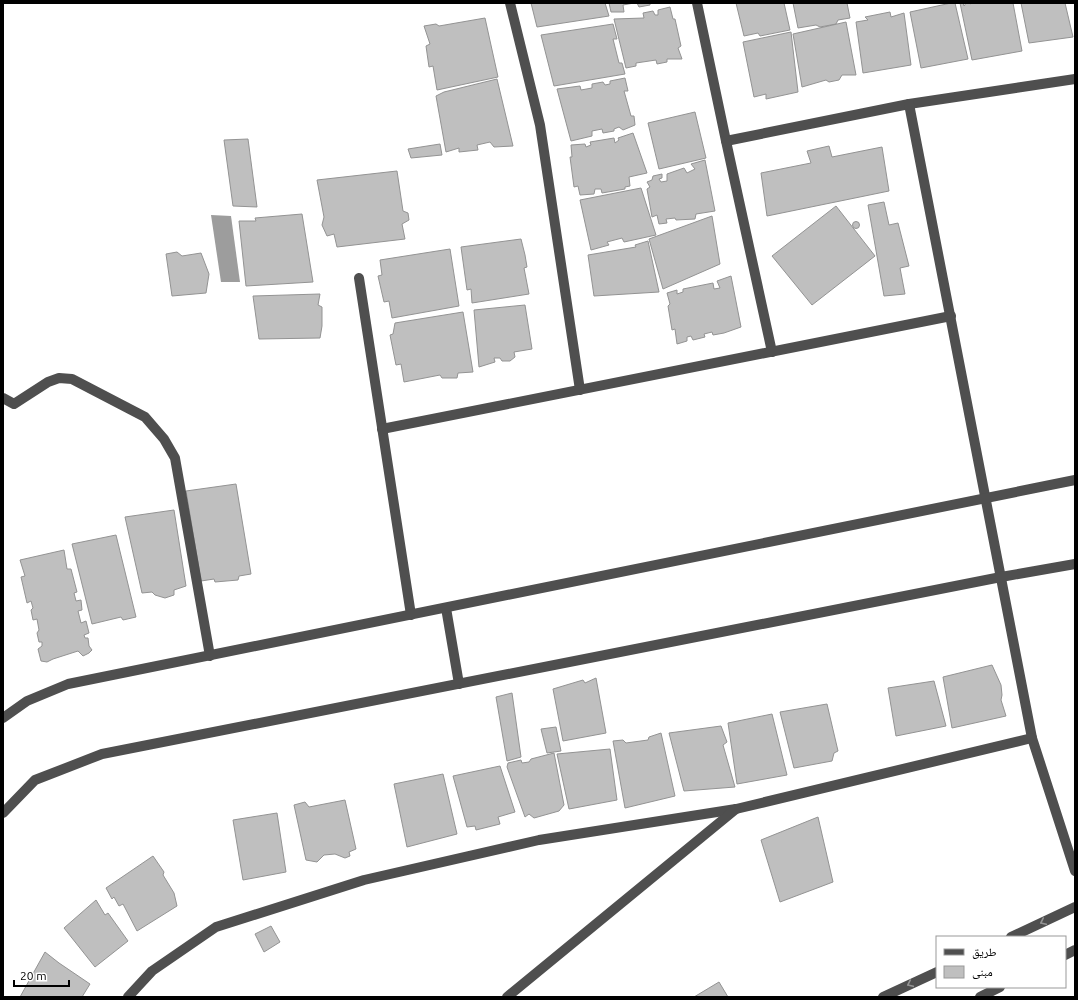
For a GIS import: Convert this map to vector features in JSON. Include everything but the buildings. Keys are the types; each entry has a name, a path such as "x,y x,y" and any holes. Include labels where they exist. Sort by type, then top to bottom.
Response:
{"street":[{"path":"510,3 540,125 580,390"},
{"path":"698,3 726,141 772,352"},
{"path":"726,141 909,104 1075,79"},
{"path":"909,104 1032,738 1075,871"},
{"path":"359,278 411,615"},
{"path":"382,429 951,316"},
{"path":"3,398 14,404 48,382 59,378 72,379 145,417 164,439 175,458 210,656"},
{"path":"3,718 28,701 68,684 1075,480"},
{"path":"3,813 35,780 102,754 1001,577 1075,564"},
{"path":"446,608 459,684"},
{"path":"128,997 152,971 216,927 364,880 539,840 736,809 1032,738"},
{"path":"507,997 736,809"},
{"path":"1013,936 1075,907"},
{"path":"1066,954 1075,950"},
{"path":"883,997 936,972"},
{"path":"980,997 998,988"}],"shaded area":[{"path":"211,215 231,216 240,282 221,282"}]}
